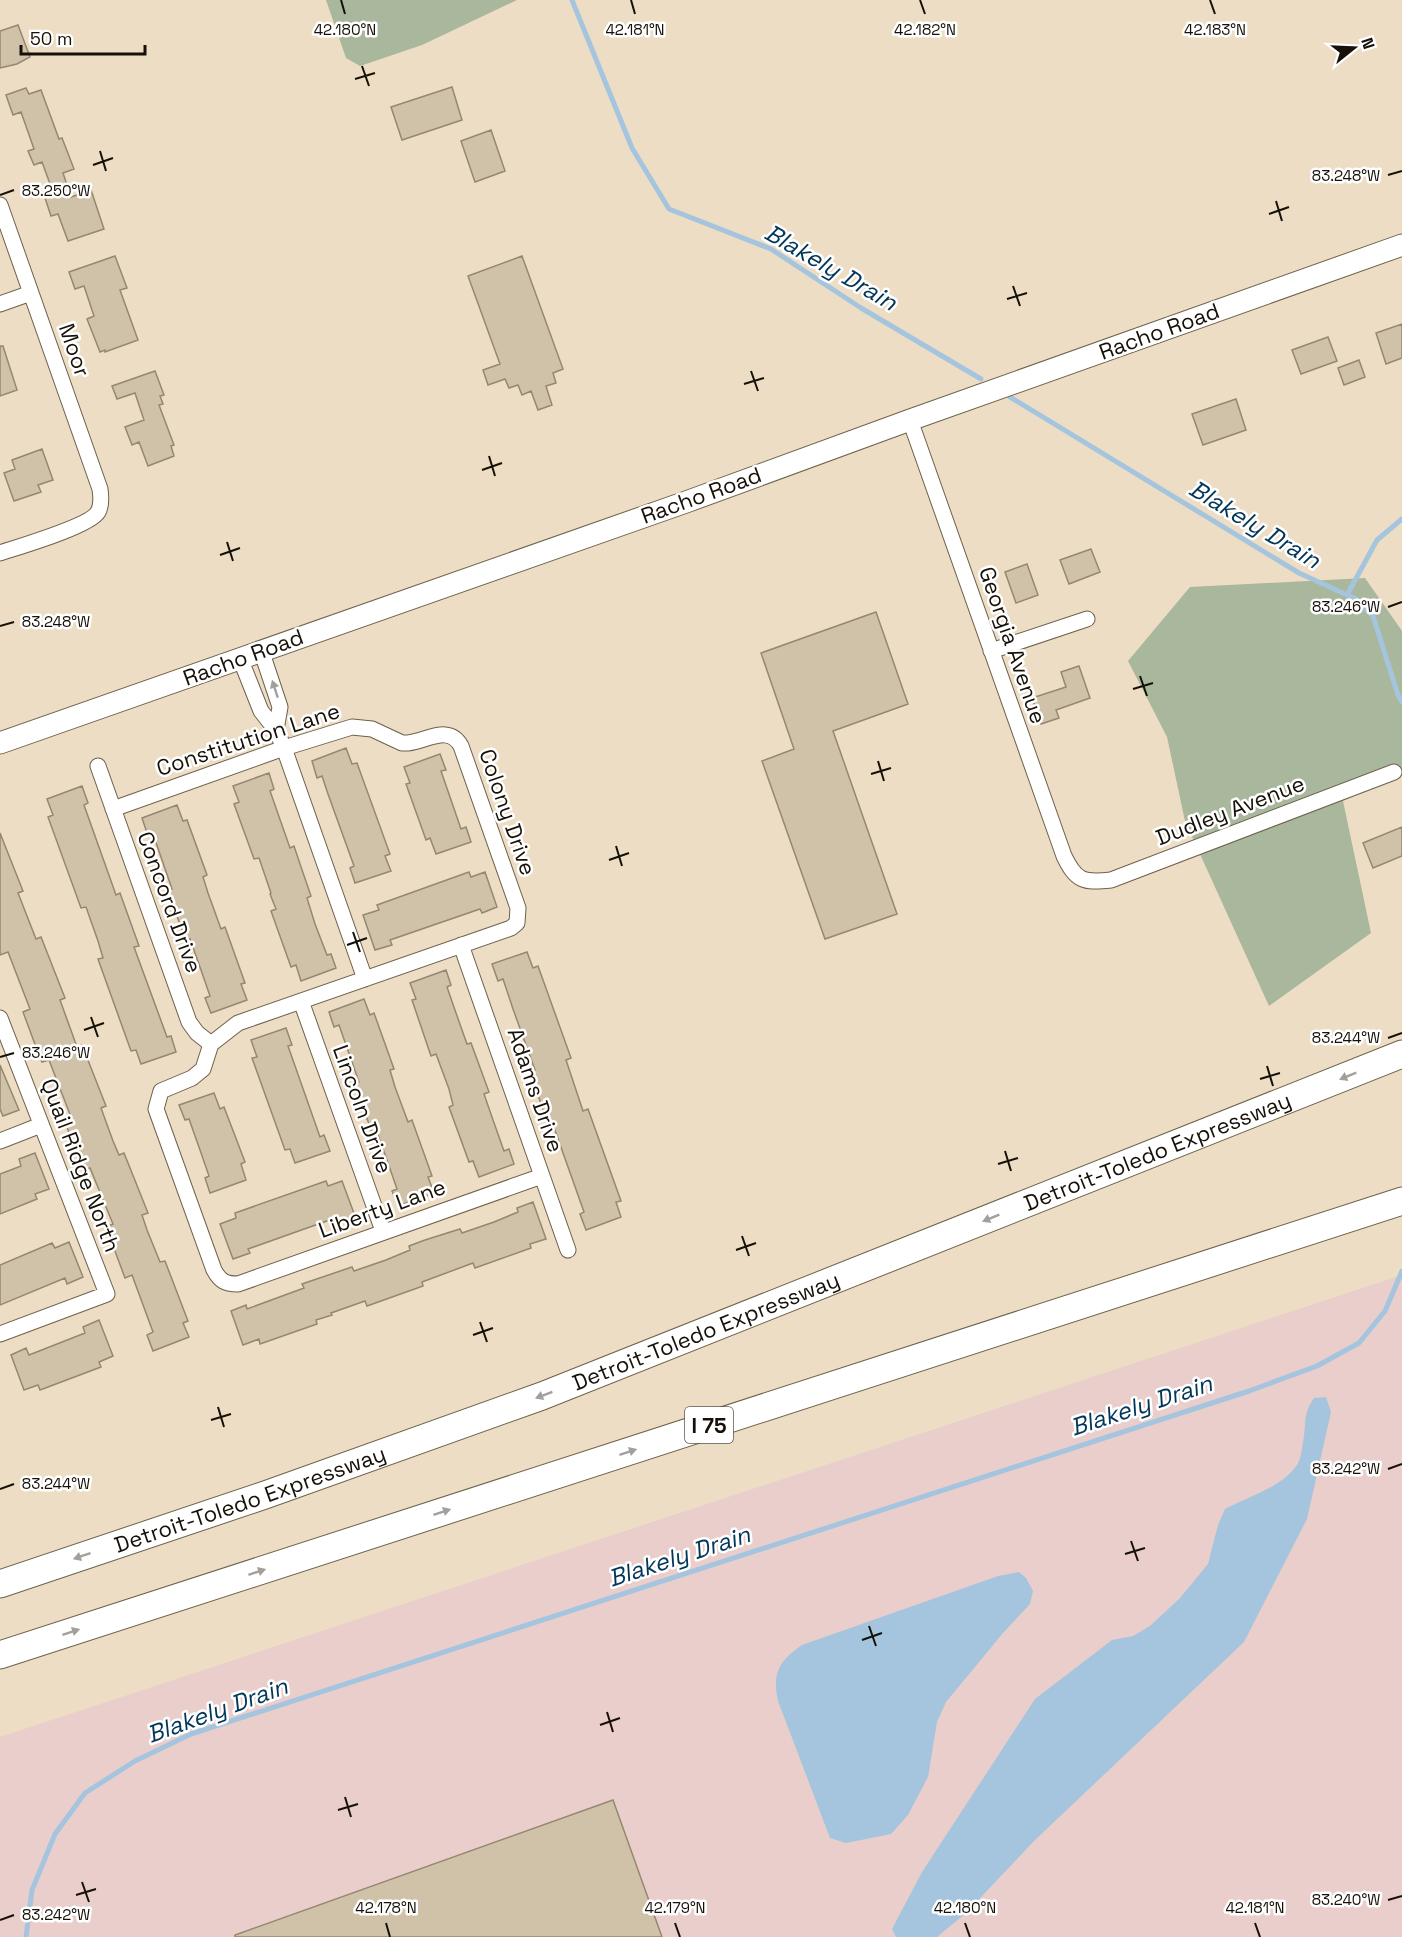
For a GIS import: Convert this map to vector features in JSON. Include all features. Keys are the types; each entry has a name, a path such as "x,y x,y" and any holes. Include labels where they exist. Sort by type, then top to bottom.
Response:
{"highway":[{"name":"Detroit-Toledo Expressway","path":"0,1584 265,1495 542,1396 1402,1054"},
{"name":"I 75","path":"0,1655 1402,1201"}],"street":[{"name":"Moor","path":"0,206 100,489 101,503 99,511 84,523 0,553"},
{"name":"Racho Road","path":"0,743 686,502 1402,245"},
{"path":"0,304 31,293"},
{"name":"Georgia Avenue","path":"910,420 1064,856 1071,871 1082,880"},
{"path":"991,651 1087,619"},
{"path":"261,650 280,707 276,730"},
{"path":"240,658 261,711 276,730 284,748 365,979"},
{"name":"Constitution Lane","path":"113,809 344,729 364,727 382,732 402,743 451,735 461,746"},
{"name":"Colony Drive","path":"461,746 518,908 517,923 511,928 461,945"},
{"name":"Concord Drive","path":"98,766 189,1022 197,1033 211,1044"},
{"name":"Dudley Avenue","path":"1082,880 1095,882 1111,880 1394,772"},
{"path":"211,1044 238,1023 461,945"},
{"name":"Adams Drive","path":"461,945 568,1250"},
{"name":"Lincoln Drive","path":"301,1001 383,1231"},
{"name":"Quail Ridge North","path":"0,1018 107,1294 0,1334"},
{"name":"Liberty Lane","path":"211,1044 203,1069 192,1078 161,1091 156,1109 214,1270 225,1283 238,1284 542,1176"},
{"path":"0,1141 40,1125"}],"shaded area":[{"path":"1402,1275 1402,1937 0,1937 0,1737"}],"green space":[{"path":"326,0 517,0 422,45 360,66 346,58"},
{"path":"1365,578 1402,631 1402,776 1397,774 1343,801 1371,933 1269,1006 1185,821 1167,737 1128,661 1190,587"}],"water":[{"path":"1326,1397 1331,1412 1307,1519 1244,1642 1034,1841 966,1913 937,1937 896,1937 892,1929 922,1872 1035,1699 1112,1640 1133,1636 1150,1626 1180,1598 1208,1564 1218,1525 1225,1509 1274,1486 1297,1465 1308,1410 1314,1398"},
{"path":"1019,1572 1026,1578 1033,1591 1030,1604 946,1702 937,1722 928,1777 908,1815 891,1834 846,1843 830,1838 778,1701 777,1675 783,1662 802,1645 998,1576"}],"building":[{"path":"18,25 30,57 17,64 0,68 0,31"},
{"path":"452,87 462,120 402,140 391,107"},
{"path":"26,88 29,94 41,90 59,139 62,138 74,169 63,173 71,197 91,190 104,229 68,241 58,214 51,216 45,198 54,195 42,162 34,165 28,151 34,149 21,112 13,115 6,95"},
{"path":"491,130 505,171 475,182 461,141"},
{"path":"115,256 127,288 120,290 138,340 100,352 87,319 94,316 84,286 75,289 69,272"},
{"path":"522,256 563,369 553,373 556,383 546,386 552,405 538,410 531,391 522,395 518,385 509,388 505,379 488,385 483,370 500,364 468,276"},
{"path":"1402,324 1402,358 1386,364 1376,333"},
{"path":"1328,337 1337,361 1301,374 1292,350"},
{"path":"0,346 3,346 17,390 0,396"},
{"path":"1359,360 1365,377 1344,385 1338,368"},
{"path":"155,371 164,395 160,396 163,404 159,405 174,445 171,446 174,456 148,466 139,442 132,445 125,427 144,420 135,393 117,399 112,386"},
{"path":"1236,399 1246,430 1203,445 1192,414"},
{"path":"42,449 53,480 38,485 41,492 14,501 4,473 15,469 12,460"},
{"path":"1091,549 1100,572 1069,584 1060,560"},
{"path":"1027,564 1038,595 1016,603 1005,572"},
{"path":"876,612 908,704 833,731 897,914 825,939 762,761 794,749 761,653"},
{"path":"1079,666 1090,698 1056,710 1059,718 1041,724 1032,698 1066,687 1061,672"},
{"path":"346,748 352,764 357,763 390,854 385,856 391,871 355,883 350,868 354,866 322,776 317,778 312,761"},
{"path":"440,754 446,770 441,771 461,829 466,827 471,842 436,854 430,838 426,840 406,784 410,783 404,767"},
{"path":"269,773 274,789 270,791 290,848 294,846 311,896 307,898 315,924 327,955 331,954 336,968 301,981 296,965 291,967 271,911 276,909 259,858 254,859 234,804 239,802 233,786"},
{"path":"82,786 88,803 84,805 116,895 120,893 139,946 134,947 167,1037 171,1036 176,1052 141,1064 136,1050 131,1051 98,959 103,958 86,907 81,908 48,817 53,815 47,799"},
{"path":"177,805 183,821 187,820 207,875 203,877 208,893 221,929 225,927 245,983 241,984 247,1000 211,1013 205,998 210,996 190,939 186,940 167,890 172,889 152,831 147,833 142,818"},
{"path":"1402,827 1402,856 1373,868 1363,843"},
{"path":"0,833 23,891 18,893 36,939 41,937 65,998 60,1000 77,1047 82,1045 106,1106 101,1108 113,1141 119,1155 124,1153 148,1213 142,1215 147,1230 160,1262 165,1261 188,1321 183,1323 189,1337 153,1351 147,1335 153,1332 132,1275 125,1278 106,1227 113,1224 90,1168 84,1170 64,1120 71,1117 49,1060 42,1062 36,1047 23,1012 30,1009 8,952 0,955"},
{"path":"469,872 471,877 485,872 497,907 482,913 480,909 390,940 392,945 375,950 363,915 379,910 377,905"},
{"path":"527,952 533,968 538,966 571,1058 566,1060 583,1111 588,1109 621,1201 616,1202 621,1217 586,1230 580,1214 584,1212 552,1122 548,1124 542,1107 530,1071 535,1070 503,979 498,981 492,964"},
{"path":"446,970 451,985 447,987 456,1013 467,1044 471,1043 489,1092 484,1094 493,1120 504,1151 509,1149 514,1164 479,1177 473,1161 469,1162 449,1107 453,1105 449,1089 436,1054 431,1056 412,1000 416,999 410,983"},
{"path":"364,999 370,1015 374,1013 394,1069 390,1070 395,1087 408,1122 412,1120 432,1176 428,1177 434,1193 398,1206 392,1191 397,1189 377,1132 372,1133 355,1084 359,1082 339,1025 334,1027 329,1012"},
{"path":"286,1028 292,1045 288,1046 320,1137 324,1135 330,1151 295,1163 290,1149 285,1150 252,1058 257,1057 251,1040"},
{"path":"0,1065 19,1110 3,1116 0,1109"},
{"path":"214,1093 220,1109 224,1107 245,1162 241,1164 246,1180 210,1193 205,1178 209,1176 200,1150 189,1119 185,1120 179,1105"},
{"path":"35,1153 49,1189 35,1194 37,1199 0,1214 0,1174 21,1166 19,1159"},
{"path":"326,1181 328,1186 342,1181 355,1216 339,1221 338,1217 248,1249 250,1253 233,1259 220,1224 236,1218 235,1213"},
{"path":"533,1202 546,1239 530,1244 531,1248 475,1268 473,1263 422,1282 423,1286 367,1306 365,1301 331,1313 332,1315 316,1320 317,1324 260,1344 259,1339 243,1345 231,1311 246,1305 247,1309 304,1288 302,1284 352,1267 354,1271 386,1260 410,1250 409,1246 425,1240 460,1229 462,1233 494,1222 518,1212 517,1208"},
{"path":"69,1242 83,1277 67,1284 65,1278 0,1305 0,1265 52,1243 55,1248"},
{"path":"99,1320 113,1356 99,1362 101,1367 40,1390 38,1385 24,1390 11,1355 26,1348 29,1355 85,1333 83,1327"},
{"path":"613,1800 662,1937 235,1937 235,1935"}],"waterway":[{"name":"Blakely Drain","path":"572,0 632,148 669,209 771,249 861,308 981,379"},
{"name":"Blakely Drain","path":"1010,397 1299,573 1356,599 1373,616 1402,702"},
{"path":"1347,595 1377,540 1402,519"},
{"name":"Blakely Drain","path":"26,1937 32,1890 55,1834 85,1793 135,1761 191,1734 1249,1391 1317,1366 1359,1343 1385,1311 1402,1271"}]}
